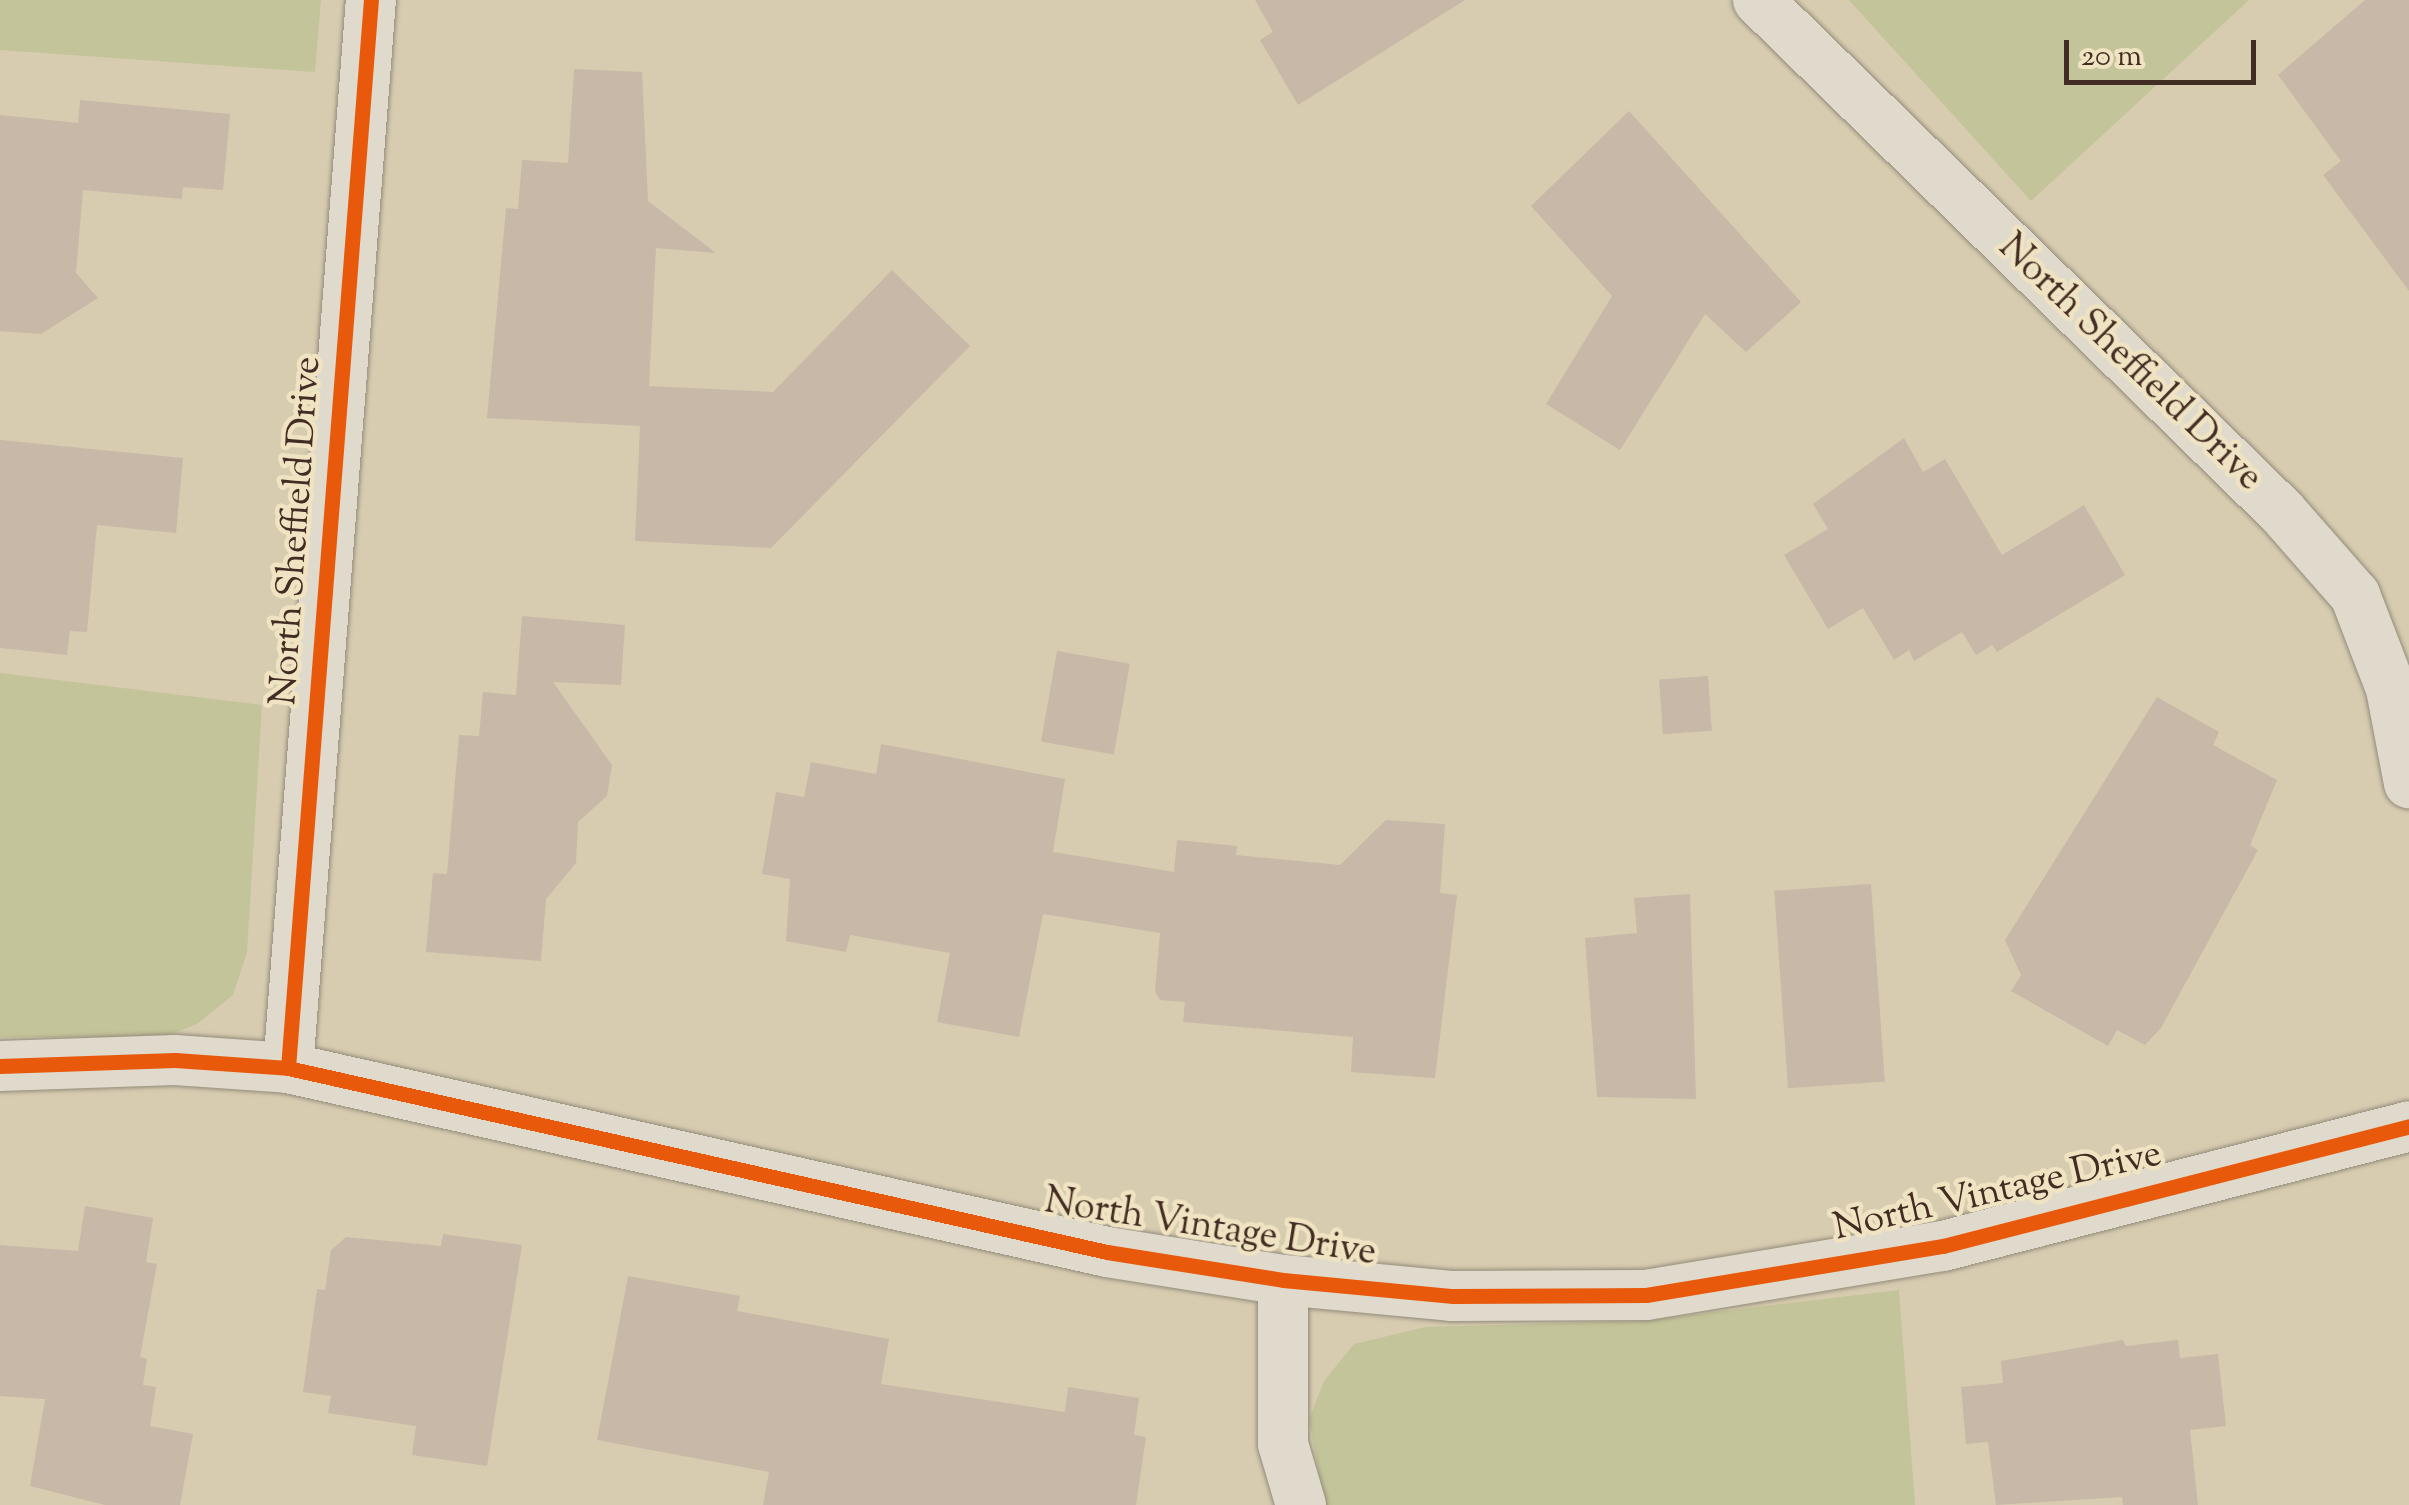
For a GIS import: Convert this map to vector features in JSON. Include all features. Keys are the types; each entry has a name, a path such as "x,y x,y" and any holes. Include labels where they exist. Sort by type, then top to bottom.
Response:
{"street":[{"name":"North Sheffield Drive","path":"288,1068 372,0"},
{"name":"North Sheffield Drive","path":"1758,0 2282,512 2355,595 2391,689 2409,783"},
{"name":"North Vintage Drive","path":"0,1066 175,1060 288,1068 1107,1252 1283,1280 1453,1296 1646,1296 1943,1246 2409,1126"},
{"path":"1283,1280 1282,1444 1302,1505"}],"green space":[{"path":"0,0 321,0 315,72 0,50"},
{"path":"1849,0 2249,0 2031,201"},
{"path":"0,673 262,705 247,952 233,995 197,1024 163,1037 0,1037"},
{"path":"1899,1290 1915,1505 1325,1505 1309,1420 1324,1381 1354,1344 1426,1327 1640,1321"}],"building":[{"path":"1255,0 1465,0 1298,105 1260,40 1273,32"},
{"path":"2365,0 2409,0 2409,291 2323,175 2341,161 2278,75"},
{"path":"574,69 642,72 648,201 716,253 656,248 649,386 773,392 892,270 970,346 771,548 635,541 640,426 487,418 506,208 518,209 522,160 568,163"},
{"path":"80,100 230,114 223,190 183,187 182,199 83,190 76,273 98,298 41,334 0,331 0,115 78,123"},
{"path":"1629,111 1801,302 1746,352 1705,314 1620,450 1546,404 1612,296 1531,206"},
{"path":"1904,438 1923,472 1945,459 2002,555 2084,505 2125,575 1997,652 1992,645 1976,655 1962,632 1914,661 1909,650 1894,660 1863,608 1828,629 1784,555 1828,529 1813,504"},
{"path":"0,440 183,458 176,533 97,525 87,632 70,631 67,655 0,648"},
{"path":"522,616 625,625 621,685 553,682 612,765 607,796 578,822 576,863 546,899 541,961 426,952 433,873 447,874 459,735 479,736 483,692 516,695"},
{"path":"1057,651 1130,664 1114,754 1041,742"},
{"path":"1708,676 1712,731 1663,734 1659,679"},
{"path":"2157,697 2219,732 2213,745 2277,780 2250,845 2258,850 2161,1028 2145,1045 2117,1030 2108,1046 2011,991 2021,975 2005,940"},
{"path":"881,744 1065,779 1053,852 1174,872 1177,840 1237,846 1236,855 1340,865 1386,820 1445,824 1440,893 1457,895 1435,1078 1351,1072 1353,1037 1183,1022 1185,1002 1160,1000 1155,991 1160,933 1043,914 1019,1037 937,1022 950,953 850,935 846,952 786,941 790,879 762,874 776,792 804,797 811,762 876,774"},
{"path":"1871,884 1885,1082 1788,1088 1774,891"},
{"path":"1690,894 1696,1099 1597,1097 1585,938 1637,933 1634,898"},
{"path":"85,1206 153,1218 146,1262 157,1264 140,1357 147,1359 143,1385 156,1387 150,1426 193,1434 180,1505 105,1505 30,1486 45,1399 0,1396 0,1245 78,1251"},
{"path":"443,1234 522,1245 487,1466 412,1455 416,1426 328,1413 331,1396 303,1392 317,1289 325,1290 331,1250 346,1237 441,1246"},
{"path":"628,1276 740,1296 737,1311 889,1339 881,1384 1065,1412 1068,1387 1139,1398 1134,1435 1146,1437 1136,1505 763,1505 769,1472 597,1440"},
{"path":"2123,1340 2126,1346 2178,1340 2180,1358 2218,1354 2226,1426 2190,1430 2198,1505 2123,1505 2122,1497 1996,1505 1988,1442 1966,1444 1961,1387 2003,1383 2001,1361"}],"cycle path":[{"path":"288,1068 371,0"},
{"path":"0,1066 175,1060 288,1068 1107,1252 1283,1280 1453,1296 1646,1295 1943,1246 2409,1126"}]}
